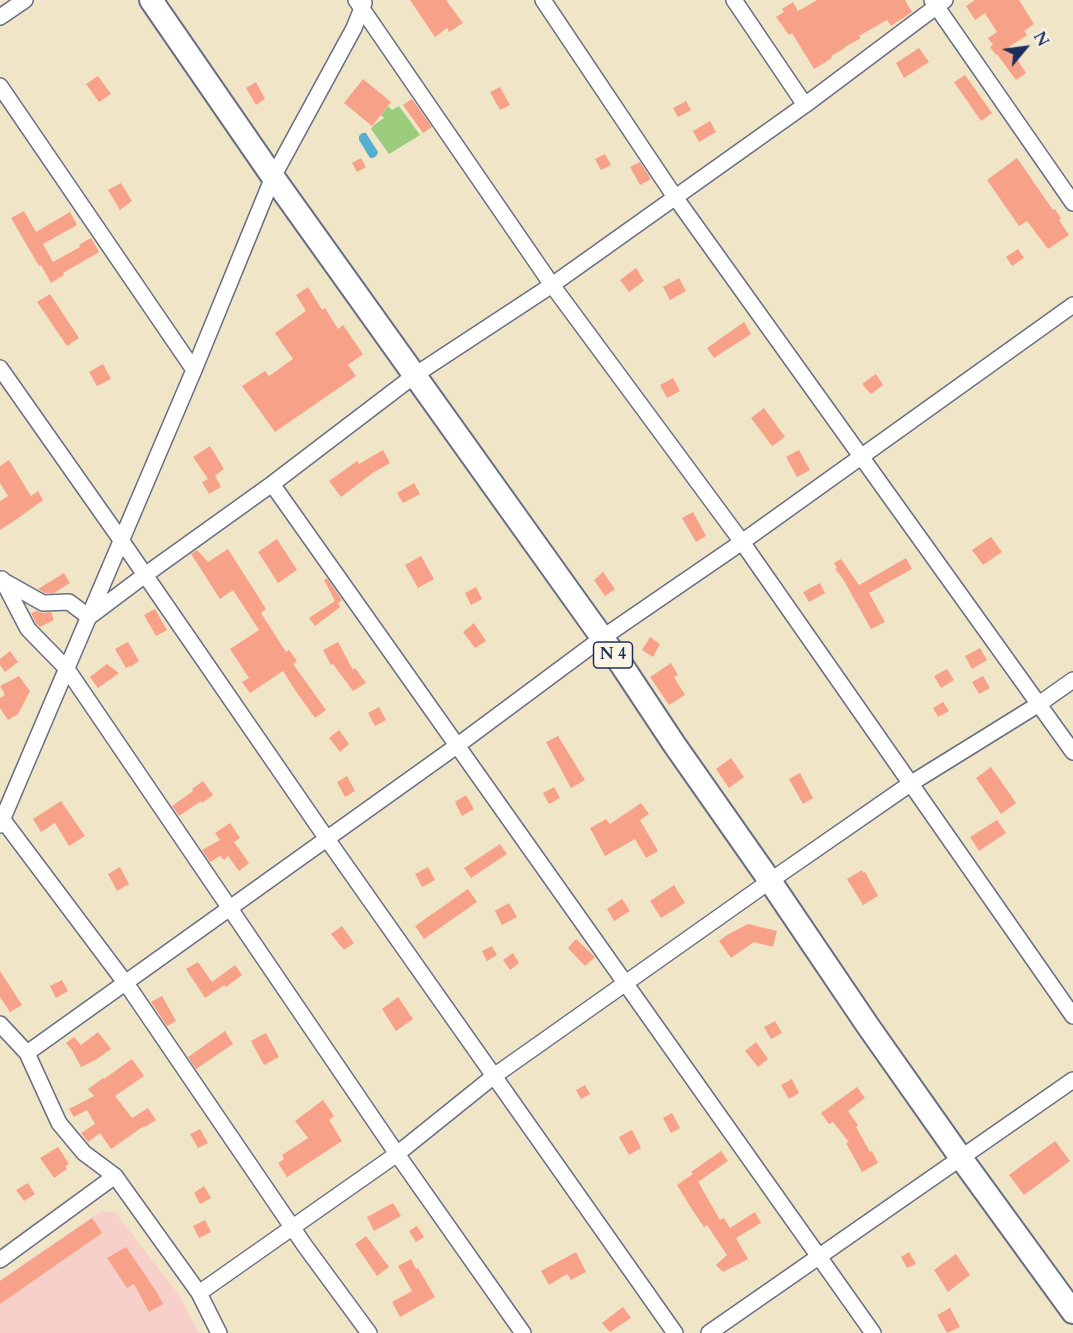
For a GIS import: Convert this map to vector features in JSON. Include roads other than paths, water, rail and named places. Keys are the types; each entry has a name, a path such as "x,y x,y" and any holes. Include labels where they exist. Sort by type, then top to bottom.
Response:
{"highway":[{"name":"N 4","path":"151,0 273,177 603,639 868,1026 1073,1312"}],"street":[{"path":"0,17 25,0"},
{"path":"543,0 675,197 1073,752"},
{"path":"734,0 805,105"},
{"path":"89,617 272,484 415,375 552,285 805,105 937,2 1073,203"},
{"path":"361,3 354,28 273,177 194,370 1,820 125,983 293,1228 369,1333"},
{"path":"361,3 552,285 742,542 1073,1016"},
{"path":"0,86 194,370"},
{"path":"27,1053 1073,305"},
{"path":"0,368 675,1333"},
{"path":"272,484 873,1333"},
{"path":"1,579 43,603 69,602 89,617"},
{"path":"1,579 28,629 67,669 397,1154 523,1333"},
{"path":"199,1293 397,1154 494,1076 770,881 910,784 1039,704 1073,680"},
{"path":"0,1024 27,1053 59,1123 84,1153 115,1176 199,1293 219,1333"},
{"path":"709,1333 1073,1080"},
{"path":"0,1260 115,1176"}],"water":[{"path":"362,133 366,133 378,152 376,156 370,158 359,140"}]}
